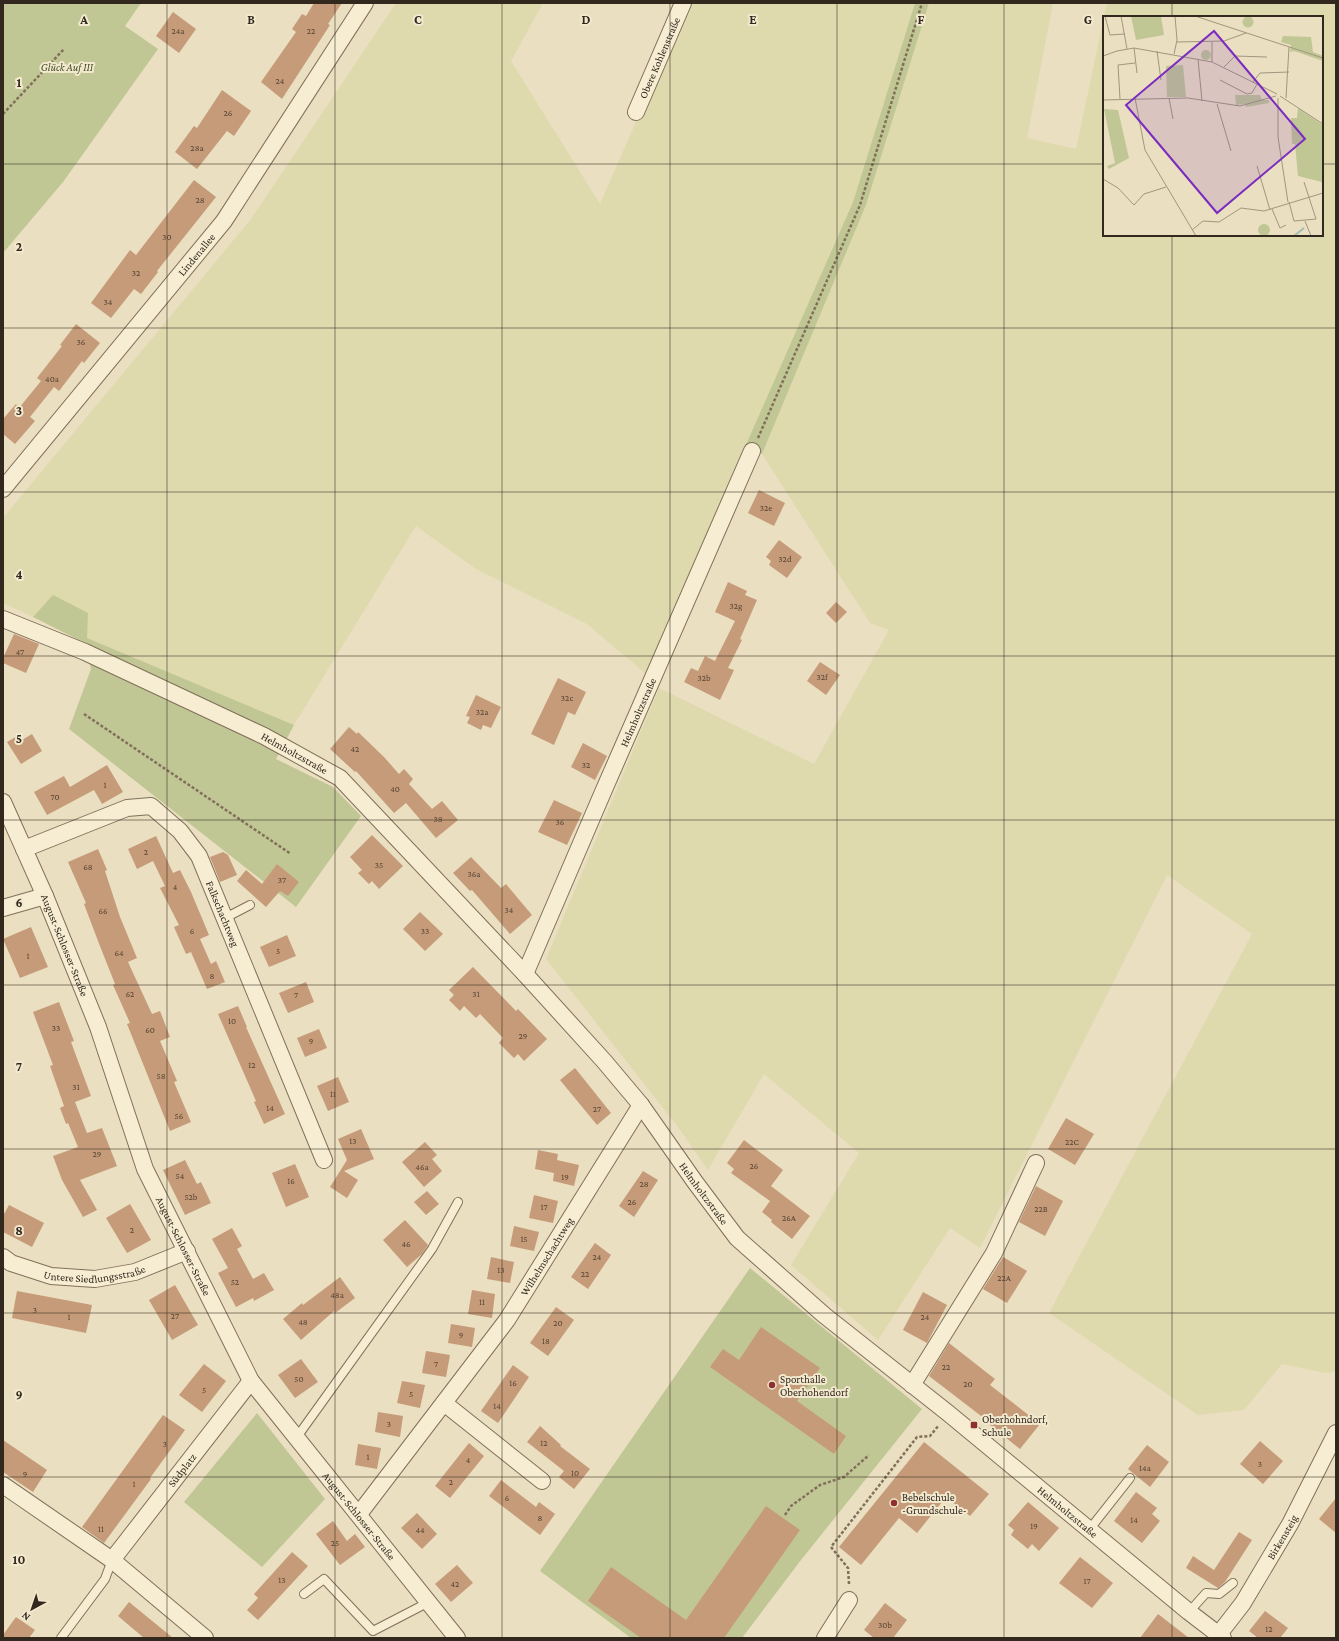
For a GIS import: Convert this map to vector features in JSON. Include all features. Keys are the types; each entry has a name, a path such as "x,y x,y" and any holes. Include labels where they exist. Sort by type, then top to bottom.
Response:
{"street":[{"name":"Lindenallee","path":"3,489 224,221 365,3"},
{"name":"Obere Kohlenstraße","path":"636,112 683,3"},
{"name":"Helmholtzstraße","path":"525,974 602,792 752,451"},
{"name":"Helmholtzstraße","path":"3,619 100,659 264,736 340,778 525,974 604,1061 641,1105 695,1182 737,1238 824,1315 948,1413 1189,1612 1221,1636"},
{"name":"August-Schlosser-Straße","path":"3,802 45,896 98,1027 145,1169 251,1381 457,1638"},
{"name":"Falkschachtweg","path":"24,848 127,808 151,806 180,831 199,856 324,1160"},
{"path":"3,908 45,896"},
{"name":"Wilhelmschachtweg","path":"359,1514 507,1320 641,1105"},
{"path":"912,1385 994,1253 1036,1163"},
{"name":"Untere Siedlungsstraße","path":"3,1257 11,1263 51,1276 95,1279 135,1272 187,1251"},
{"name":"Südplatz","path":"112,1560 251,1381"},
{"path":"444,1402 542,1481"},
{"name":"Birkensteig","path":"1221,1636 1243,1603 1290,1524 1336,1433"},
{"path":"3,1485 112,1560 205,1638"},
{"path":"825,1638 849,1600"}],"lane":[{"path":"225,918 250,905"},
{"path":"297,1437 432,1249 458,1202"},
{"path":"1089,1530 1130,1478"},
{"path":"61,1638 105,1579 112,1560"},
{"path":"304,1594 324,1579 372,1631 429,1602"},
{"path":"1189,1612 1206,1593 1219,1594 1233,1583"}],"path":[{"path":"752,451 860,205 922,3"},
{"path":"3,114 64,49"},
{"path":"84,714 291,854"},
{"path":"849,1600 848,1568 831,1547 917,1437 930,1436 948,1413"},
{"path":"785,1515 791,1506 820,1485 844,1477 869,1455"}],"shaded area":[{"path":"396,3 543,3 511,61 600,204 688,3 915,3 853,202 646,674 587,624 476,569 416,526 294,725 87,638 54,595 33,617 3,603 3,518 251,219"},
{"path":"929,3 1053,3 1027,138 1076,149 1103,22 1103,236 1323,236 1323,16 1104,16 1107,3 1336,3 1336,1371 1325,1373 1282,1364 1244,1410 1198,1415 1049,1313 1252,934 1167,875 980,1248 950,1228 878,1340 791,1265 859,1153 764,1074 708,1170 678,1127 546,959 659,688 814,764 889,630 870,623 762,454 866,205"}],"green space":[{"name":"Glück Auf III","path":"3,3 141,3 125,26 158,49 63,182 3,253"},
{"path":"915,3 929,3 866,205 762,454 745,447 853,202"},
{"path":"53,595 88,613 87,638 294,725 276,759 333,787 361,816 296,907 69,729 91,669 85,643 33,617"},
{"path":"750,1268 922,1409 801,1560 742,1638 631,1638 540,1571"},
{"path":"257,1413 325,1499 262,1567 184,1502"}],"building":[{"path":"314,3 342,3 328,24 330,25 282,99 261,82 296,32 292,29 302,14 306,16"},
{"path":"173,12 196,29 179,53 156,36"},
{"path":"222,90 251,111 234,136 227,131 197,169 175,152 194,126 197,128"},
{"path":"194,180 216,197 157,271 158,272 141,294 134,289 111,318 91,303 130,250 136,255"},
{"path":"76,324 100,343 84,363 82,361 59,391 54,387 30,417 35,421 15,444 3,434 3,419 16,404 19,408 41,381 37,378 62,346 60,345"},
{"path":"759,490 785,503 774,526 748,513"},
{"path":"779,540 802,557 787,578 769,565 771,561 766,557"},
{"path":"728,582 747,591 745,595 757,600 740,639 742,640 728,668 734,670 720,700 684,682 691,668 698,671 705,656 715,661 735,621 715,612"},
{"path":"836,602 847,612 836,623 826,613"},
{"path":"14,634 39,644 26,673 3,663 3,658"},
{"path":"820,662 840,675 826,695 807,681"},
{"path":"558,678 586,692 575,715 568,712 554,745 531,734"},
{"path":"476,695 501,707 491,728 483,725 481,730 467,723 470,717 466,716"},
{"path":"349,727 357,734 358,732 399,774 404,769 413,779 409,784 432,809 442,801 458,820 436,838 406,803 394,813 356,771 355,772 330,749"},
{"path":"32,734 42,751 21,764 7,742 19,735 22,740"},
{"path":"583,743 607,756 595,780 571,767"},
{"path":"107,765 123,792 102,804 94,790 47,815 34,792 64,776 70,787"},
{"path":"554,800 582,813 567,845 538,832"},
{"path":"372,835 403,866 379,889 372,881 369,884 358,873 362,870 350,857"},
{"path":"156,836 173,873 180,870 191,892 209,935 200,939 211,964 216,961 225,982 207,989 191,952 186,954 174,927 179,925 160,888 165,886 153,861 137,869 128,849"},
{"path":"98,849 107,870 105,871 120,917 137,958 128,962 152,1014 160,1011 170,1037 160,1041 177,1081 174,1082 191,1122 170,1131 127,1024 130,1023 113,985 115,984 84,904 86,903 68,862"},
{"path":"223,852 228,855 237,875 220,882 210,857"},
{"path":"471,857 501,888 506,884 532,915 510,934 472,890 470,891 453,873"},
{"path":"277,864 299,882 288,896 280,891 266,907 237,881 246,870 262,884"},
{"path":"420,912 443,934 425,951 403,929"},
{"path":"31,927 48,967 20,978 3,939"},
{"path":"287,935 296,956 269,967 260,947"},
{"path":"473,967 516,1011 518,1009 547,1039 524,1061 518,1054 514,1058 499,1043 503,1038 480,1014 476,1018 464,1006 460,1011 449,1000 454,995 449,990"},
{"path":"306,982 314,1002 288,1013 279,993"},
{"path":"59,1002 74,1041 71,1042 91,1096 75,1102 87,1133 102,1128 117,1166 80,1180 97,1210 83,1217 62,1180 53,1156 78,1147 68,1123 66,1124 60,1108 64,1106 50,1066 53,1065 33,1012"},
{"path":"238,1006 285,1114 264,1124 254,1102 256,1101 218,1014"},
{"path":"319,1029 327,1048 305,1057 297,1038"},
{"path":"575,1068 611,1113 597,1125 560,1080"},
{"path":"338,1077 349,1102 328,1111 317,1086"},
{"path":"1066,1118 1094,1134 1075,1165 1048,1149"},
{"path":"361,1129 374,1159 344,1171 358,1180 347,1198 330,1187 347,1160 338,1139"},
{"path":"744,1140 783,1170 771,1186 810,1216 792,1239 771,1222 772,1220 762,1212 770,1201 731,1173 734,1169 727,1163"},
{"path":"425,1142 437,1155 432,1159 442,1171 424,1187 402,1162"},
{"path":"538,1150 558,1154 557,1160 579,1165 574,1186 553,1181 554,1173 535,1169"},
{"path":"185,1160 197,1184 201,1182 211,1203 185,1215 163,1170"},
{"path":"295,1164 309,1197 286,1207 272,1173"},
{"path":"643,1171 658,1180 634,1217 619,1206"},
{"path":"1036,1186 1063,1201 1045,1236 1019,1222"},
{"path":"427,1191 439,1204 426,1215 414,1202"},
{"path":"534,1195 558,1201 553,1223 529,1218"},
{"path":"130,1204 151,1240 127,1253 106,1218"},
{"path":"9,1205 44,1223 32,1247 3,1232 3,1216"},
{"path":"405,1220 428,1245 422,1254 407,1267 383,1240"},
{"path":"514,1226 539,1232 534,1251 510,1246"},
{"path":"232,1228 242,1246 237,1249 253,1279 264,1273 274,1290 254,1301 253,1298 236,1307 218,1273 228,1268 212,1239"},
{"path":"595,1243 611,1255 588,1289 571,1277"},
{"path":"491,1257 514,1262 510,1283 487,1279"},
{"path":"1003,1257 1027,1271 1007,1303 983,1289"},
{"path":"340,1277 355,1298 335,1313 334,1311 301,1340 283,1319 302,1303 303,1305"},
{"path":"175,1285 198,1325 172,1340 149,1300"},
{"path":"472,1290 495,1294 492,1318 468,1314"},
{"path":"17,1291 92,1305 86,1333 12,1318"},
{"path":"923,1292 947,1305 927,1343 903,1330"},
{"path":"556,1307 574,1320 548,1356 530,1343"},
{"path":"451,1324 475,1328 472,1347 448,1343"},
{"name":"Sporthalle Oberhohendorf","path":"761,1327 820,1368 797,1401 846,1436 834,1454 710,1367 723,1349 739,1360"},
{"path":"949,1343 995,1379 990,1385 1040,1424 1020,1449 984,1420 985,1419 929,1376"},
{"path":"426,1351 450,1355 446,1377 422,1373"},
{"path":"301,1359 318,1382 295,1398 278,1375"},
{"path":"204,1364 226,1381 202,1412 179,1395"},
{"path":"513,1365 529,1377 498,1423 481,1411"},
{"path":"402,1381 425,1385 420,1408 397,1403"},
{"path":"378,1412 403,1416 400,1437 375,1432"},
{"path":"163,1415 185,1430 104,1543 82,1527"},
{"path":"540,1426 561,1445 560,1446 590,1469 574,1489 559,1477 564,1471 527,1442"},
{"path":"3,1440 47,1470 33,1492 3,1472"},
{"path":"1260,1441 1283,1461 1263,1484 1240,1464"},
{"name":"Bebelschule -Grundschule-","path":"924,1442 989,1494 970,1516 946,1497 917,1533 899,1518 861,1565 839,1547"},
{"path":"469,1443 484,1456 450,1498 435,1486"},
{"path":"358,1444 381,1448 377,1469 355,1465"},
{"path":"1147,1445 1169,1462 1150,1487 1128,1469"},
{"path":"501,1480 536,1507 539,1502 555,1514 540,1535 489,1496"},
{"path":"1136,1492 1157,1508 1152,1514 1160,1521 1142,1543 1114,1521"},
{"path":"1336,1498 1336,1533 1319,1519"},
{"path":"1028,1502 1059,1528 1039,1551 1032,1544 1028,1549 1011,1535 1014,1530 1008,1525"},
{"path":"766,1506 800,1530 724,1638 641,1638 588,1601 611,1567 686,1620"},
{"path":"417,1513 437,1534 422,1549 401,1528"},
{"path":"333,1521 347,1541 355,1534 365,1547 340,1565 316,1534"},
{"path":"1239,1532 1252,1540 1225,1582 1218,1588 1186,1568 1193,1556 1214,1570"},
{"path":"292,1552 308,1566 258,1620 247,1610 258,1598 254,1594"},
{"path":"1080,1557 1113,1583 1092,1608 1059,1583"},
{"path":"457,1565 473,1583 451,1602 435,1584"},
{"path":"129,1602 173,1638 144,1638 118,1616"},
{"path":"885,1603 907,1620 893,1638 874,1638 864,1630"},
{"path":"1265,1611 1288,1628 1280,1638 1258,1638 1249,1631"},
{"path":"1158,1614 1189,1638 1140,1638"},
{"path":"16,1617 35,1630 29,1638 3,1638 3,1635"}],"place":[{"name":"Sporthalle Oberhohendorf","path":"772,1385"},
{"name":"Oberhohndorf, Schule","path":"974,1425"},
{"name":"Bebelschule -Grundschule-","path":"894,1503"}]}
